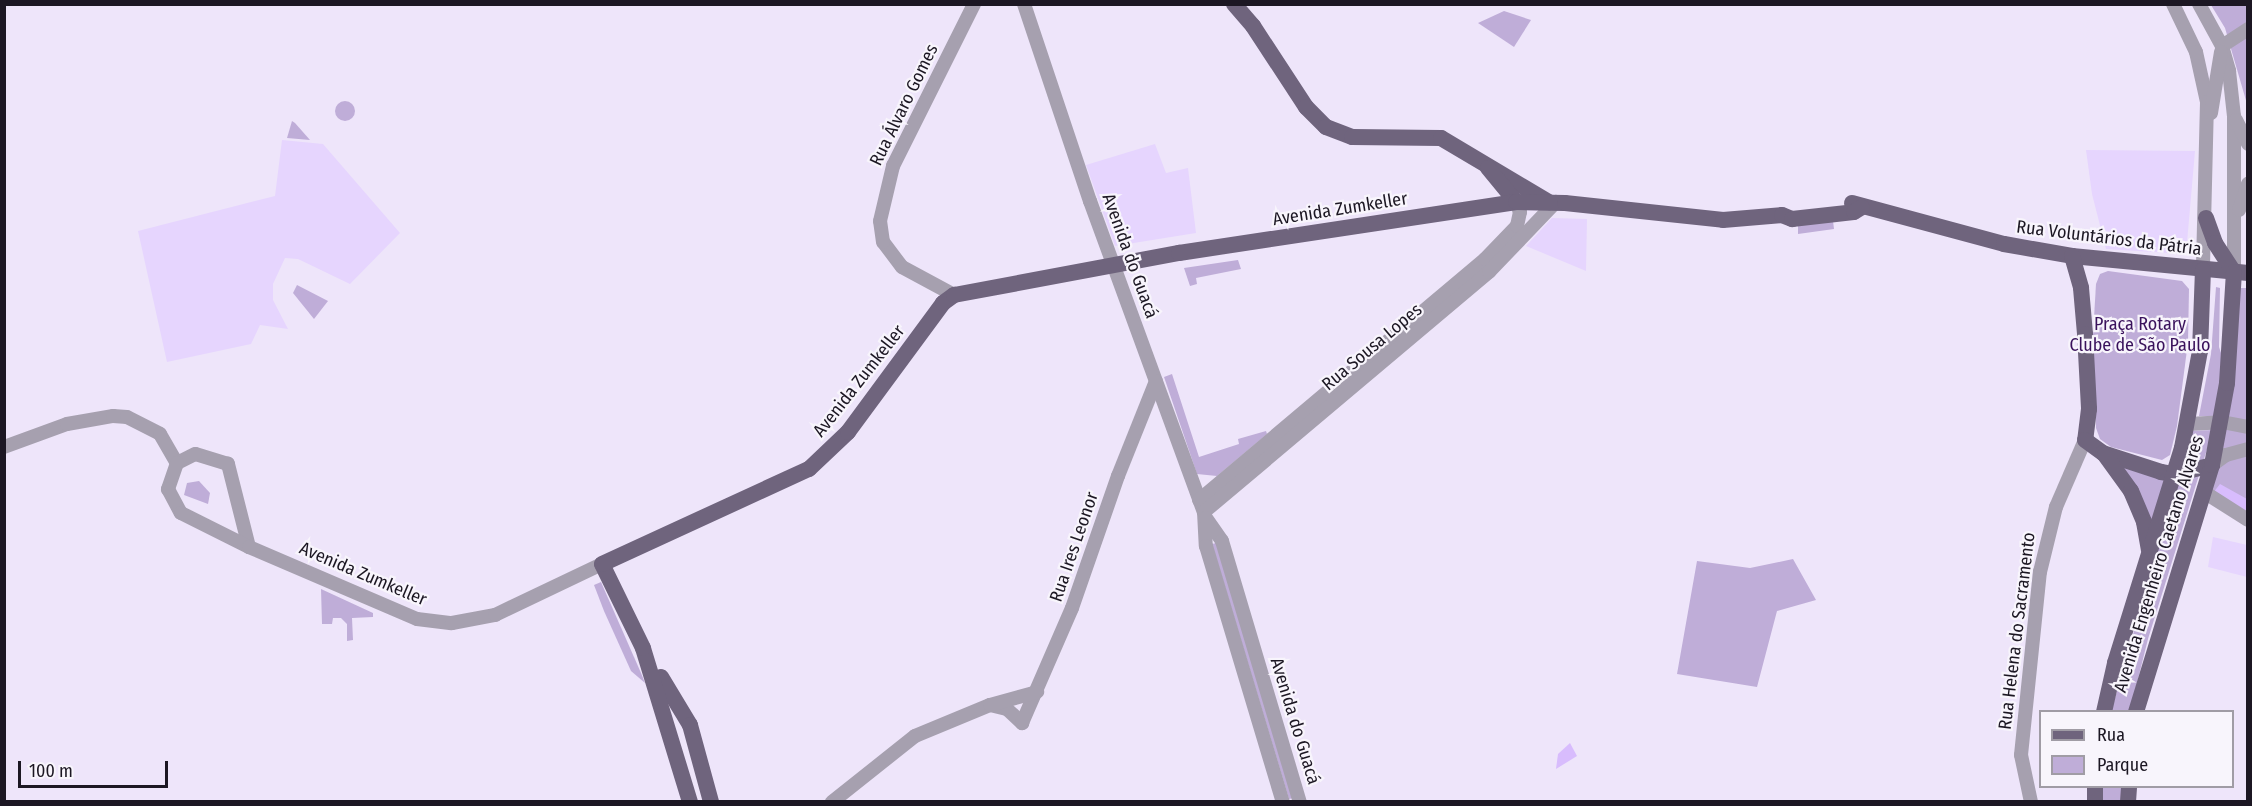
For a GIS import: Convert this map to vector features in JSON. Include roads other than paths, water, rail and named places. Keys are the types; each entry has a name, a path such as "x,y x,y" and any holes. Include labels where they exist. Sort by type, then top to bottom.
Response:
{"main road":[{"path":"1234,4 1253,26 1306,107 1326,127 1352,137 1436,136 1482,160 1552,202"},
{"path":"1482,160 1516,202"},
{"name":"Avenida Zumkeller","path":"602,564 809,469 848,432 943,303 954,295 1114,265 1516,202"},
{"name":"Rua Voluntários da Pátria","path":"1516,202 1552,202 1713,219 1782,215 1791,208 1854,202 1862,207 1905,215 2004,244 2099,260 2235,272"},
{"path":"2206,218 2215,243 2235,272"},
{"name":"Rua Helena do Sacramento","path":"2072,256 2081,288 2089,409 2085,440"},
{"path":"2081,288 2099,260"},
{"name":"Avenida Engenheiro Caetano Alvares","path":"2104,710 2188,424 2200,351 2203,270"},
{"name":"Avenida Engenheiro Caetano Alvares","path":"2136,710 2204,492 2222,422 2235,272"},
{"path":"2085,440 2103,453 2131,490 2147,531 2149,555"},
{"path":"2103,453 2174,474 2204,492"},
{"path":"2174,474 2212,465"},
{"path":"602,564 643,648 690,725 711,801"},
{"path":"643,648 690,801"}],"street":[{"name":"Rua Álvaro Gomes","path":"954,295 909,273 883,242 882,207 893,166 974,4"},
{"name":"Avenida do Guacá","path":"1024,4 1114,265 1203,510 1222,541 1300,801"},
{"name":"Avenida Engenheiro Caetano Alvares","path":"2173,4 2201,66 2208,123 2203,270"},
{"path":"2199,4 2222,46 2229,70 2234,116 2235,272"},
{"path":"2208,123 2216,99 2222,46 2247,29"},
{"path":"2234,116 2247,144"},
{"path":"2236,221 2247,184"},
{"path":"1516,202 1520,212 1520,232"},
{"name":"Rua Sousa Lopes","path":"1203,510 1457,283 1520,232 1552,202"},
{"name":"Rua Ires Leonor","path":"990,705 1010,710 1022,723 1037,692 1156,381"},
{"path":"4,447 67,424 113,416 127,417 160,434 177,463 195,454 228,464 249,547"},
{"path":"2188,424 2222,422 2247,427"},
{"name":"Rua Helena do Sacramento","path":"2031,801 2021,755 2040,572 2056,507 2085,440"},
{"path":"2212,465 2226,455 2247,449"},
{"name":"Avenida Zumkeller","path":"177,463 168,489 181,513 249,547 417,619 435,623 495,615 602,564"},
{"path":"2204,492 2247,520"},
{"name":"Avenida do Guacá","path":"1203,510 1206,546 1284,801"},
{"path":"832,801 915,736 990,705 1037,692"}],"park label":[{"name":"Praça Rotary Clube de São Paulo","path":"2140,335"}]}
